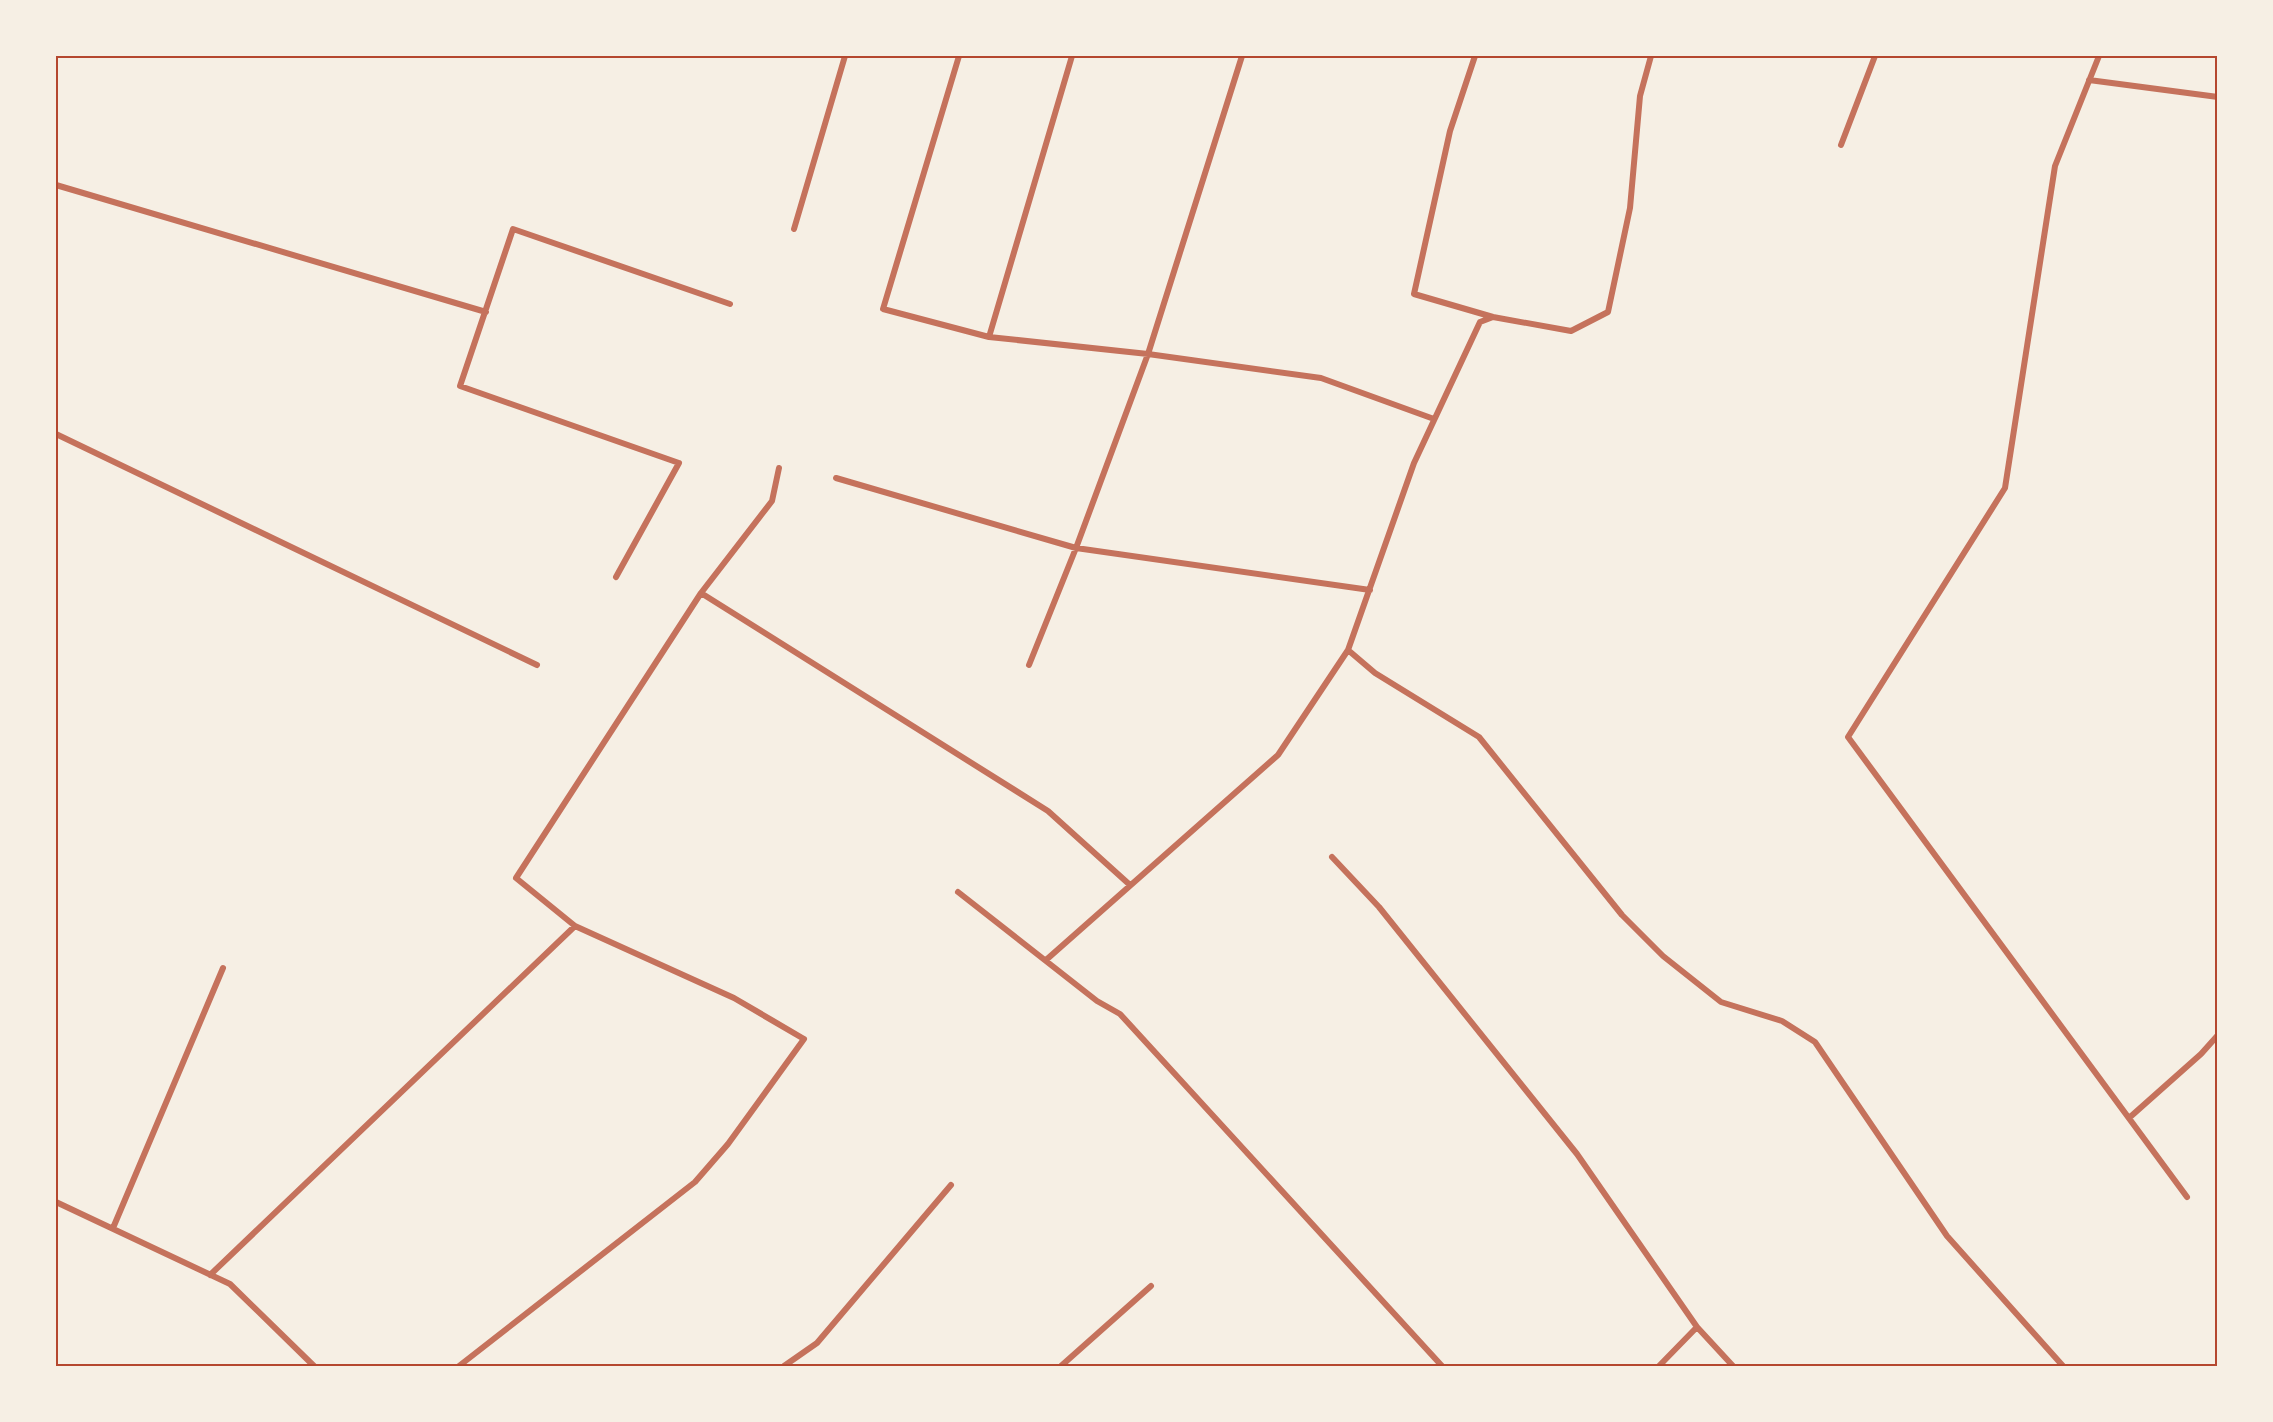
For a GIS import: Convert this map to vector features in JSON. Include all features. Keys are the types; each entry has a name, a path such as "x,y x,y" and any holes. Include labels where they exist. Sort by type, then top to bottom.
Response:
{"street":[{"path":"794,229 845,56"},
{"path":"959,56 883,309 989,337 1149,354 1321,378 1434,420"},
{"path":"989,337 1072,56"},
{"path":"1029,665 1149,354 1242,56"},
{"path":"1475,56 1450,131 1414,294 1493,317 1571,330 1608,312 1630,208 1640,96 1651,56"},
{"path":"1841,145 1875,56"},
{"path":"2099,56 2055,166 2005,488 1848,737 2187,1197"},
{"path":"2089,80 2217,97"},
{"path":"56,186 486,312"},
{"path":"616,577 679,463 460,386 513,229 730,304"},
{"path":"1046,960 1278,755 1348,650 1414,463 1480,322 1493,317"},
{"path":"56,434 537,665"},
{"path":"459,1366 695,1182 728,1144 804,1039 734,998 575,926 516,878 701,593 771,501 779,468"},
{"path":"836,478 1076,548 1370,590"},
{"path":"701,593 1048,812 1130,885"},
{"path":"1348,650 1375,673 1479,737 1622,915 1663,956 1721,1002 1782,1021 1815,1042 1947,1236 2063,1366"},
{"path":"1332,857 1379,907 1577,1155 1697,1327 1733,1366"},
{"path":"958,892 1097,1001 1120,1014 1442,1366"},
{"path":"210,1275 575,926"},
{"path":"113,1228 224,968"},
{"path":"2129,1119 2201,1054 2217,1035"},
{"path":"784,1366 818,1343 951,1185"},
{"path":"56,1202 230,1284 314,1366"},
{"path":"1061,1366 1151,1286"},
{"path":"1659,1366 1697,1327"}]}
